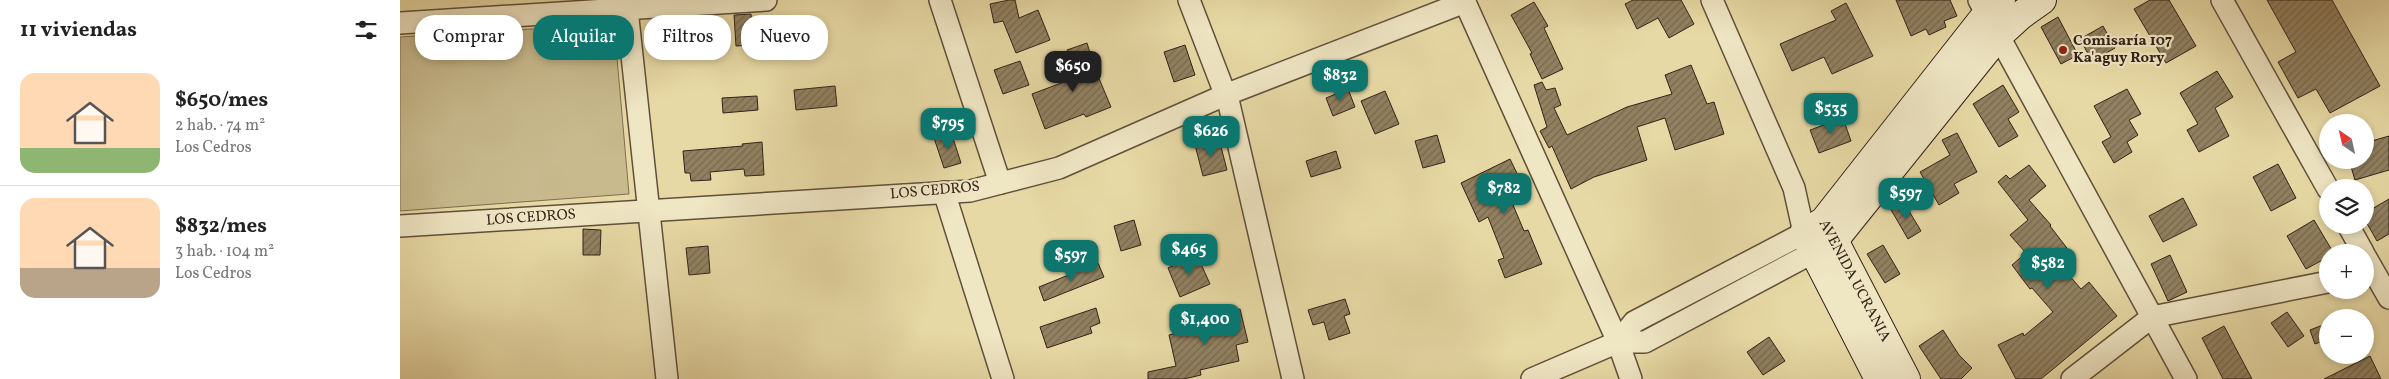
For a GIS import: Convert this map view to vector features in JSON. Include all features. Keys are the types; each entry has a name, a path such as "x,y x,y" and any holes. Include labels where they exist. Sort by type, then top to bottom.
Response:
{"main road":[{"path":"1819,236 1991,13 2021,14 2042,0"},
{"name":"AVENIDA UCRANIA","path":"1819,236 1879,379"},
{"name":"AVENIDA UCRANIA","path":"1819,236 1906,379"}],"street":[{"path":"400,23 626,5 766,0"},
{"path":"940,0 1000,183"},
{"path":"1188,0 1225,95 1293,379"},
{"name":"AVENIDA UCRANIA","path":"1712,0 1794,188 1819,236"},
{"path":"2222,0 2322,179"},
{"path":"1465,1 1618,342 1631,379"},
{"name":"LOS CEDROS","path":"400,226 970,190 1059,168 1225,95 1465,1"},
{"path":"626,5 650,210 667,379"},
{"path":"1991,13 2186,379"},
{"path":"944,192 1003,379"},
{"path":"1532,379 1618,342 1645,342 1819,236"},
{"path":"2374,270 2389,298"},
{"path":"2072,379 2152,318 2319,284"}],"shaded area":[{"path":"533,29 533,60 617,60 629,194 400,211 400,37 415,36 415,60 523,60 523,30"}],"building":[{"path":"1015,0 1019,18 1038,10 1050,40 1016,53 1003,21 994,23 990,4"},
{"path":"1633,0 1681,0 1694,24 1669,38 1658,18 1637,29 1625,4"},
{"path":"1896,0 1950,0 1957,16 1944,21 1946,27 1929,35 1926,29 1911,36"},
{"path":"2150,0 2169,0 2196,46 2166,63 2134,9"},
{"path":"2267,0 2332,0 2380,86 2330,113 2316,89 2298,98 2278,62 2296,52"},
{"path":"1534,2 1548,26 1544,28 1563,69 1542,79 1530,54 1532,53 1511,15"},
{"path":"1846,3 1873,56 1832,74 1824,57 1792,71 1780,44 1836,20 1831,11"},
{"path":"751,14 741,15 741,46 736,46 734,15"},
{"path":"2058,17 2078,55 2061,64 2041,27"},
{"path":"2103,26 2115,48 2092,61 2080,39"},
{"path":"1087,43 1095,69 1111,107 1086,117 1084,114 1045,129 1032,94 1077,77 1067,50"},
{"path":"1185,45 1195,75 1174,82 1164,52"},
{"path":"1020,61 1029,85 1003,94 994,70"},
{"path":"1691,65 1707,104 1714,102 1724,134 1675,150 1665,118 1637,127 1647,160 1594,177 1571,189 1552,146 1549,148 1540,131 1547,127 1534,85 1542,82 1546,90 1555,88 1561,105 1554,108 1567,135 1627,107 1672,94 1665,75"},
{"path":"2217,71 2233,97 2215,108 2229,136 2199,152 2187,130 2198,124 2180,93"},
{"path":"2003,85 2019,112 2008,119 2018,136 1999,147 1973,104"},
{"path":"835,86 837,106 796,110 794,90"},
{"path":"1348,89 1355,107 1333,116 1326,98"},
{"path":"2127,89 2141,114 2129,120 2138,135 2127,142 2132,152 2114,163 2102,142 2111,137 2094,106"},
{"path":"1385,91 1399,124 1375,134 1361,101"},
{"path":"757,96 758,110 723,113 722,98"},
{"path":"1843,118 1851,141 1819,153 1810,130"},
{"path":"951,132 961,163 944,168 934,138"},
{"path":"1957,133 1977,172 1954,184 1959,193 1939,205 1920,172 1950,155 1942,140"},
{"path":"1437,135 1445,162 1423,168 1415,141"},
{"path":"2389,136 2389,170 2355,179 2352,169 2374,169 2374,140"},
{"path":"1219,139 1227,170 1203,176 1195,145"},
{"path":"762,142 764,175 745,176 744,169 710,172 711,180 691,181 690,173 685,173 683,151 743,146 742,144"},
{"path":"1336,151 1341,168 1311,177 1306,161"},
{"path":"1510,159 1529,198 1513,205 1524,231 1528,230 1542,264 1505,278 1498,260 1504,258 1488,217 1479,222 1461,183"},
{"path":"2278,164 2296,198 2271,211 2253,177"},
{"path":"2029,165 2046,186 2029,200 2051,225 2073,256 2060,265 2081,289 2089,282 2117,316 2041,379 2016,379 1998,345 2023,333 2024,336 2053,312 2032,288 2030,289 2012,265 2026,253 2010,235 2028,220 1998,182 2006,175 2010,179"},
{"path":"2183,198 2197,225 2163,242 2149,216"},
{"path":"2389,199 2389,234 2377,241 2373,234 2374,208"},
{"path":"1903,201 1921,231 1908,239 1890,208"},
{"path":"1134,220 1141,245 1121,251 1114,226"},
{"path":"2314,220 2319,228 2319,234 2322,234 2328,244 2319,244 2319,262 2306,269 2287,236"},
{"path":"583,229 601,230 600,255 583,255"},
{"path":"1883,245 1900,274 1885,283 1867,254"},
{"path":"708,246 710,273 689,275 686,248"},
{"path":"1197,255 1210,284 1180,297 1168,268"},
{"path":"2170,255 2187,292 2168,301 2151,264"},
{"path":"1098,263 1104,277 1044,301 1039,287"},
{"path":"1345,299 1350,314 1344,316 1350,333 1329,340 1324,322 1313,325 1308,310"},
{"path":"1096,308 1100,323 1090,327 1092,333 1047,348 1040,327"},
{"path":"1240,309 1248,342 1236,345 1239,361 1200,370 1201,375 1184,379 1148,379 1148,372 1176,366 1169,335 1195,328 1193,320"},
{"path":"2287,312 2304,336 2288,347 2271,323"},
{"path":"2224,326 2252,379 2223,379 2202,338"},
{"path":"2319,326 2319,342 2315,344 2310,330"},
{"path":"1943,330 1959,355 1972,368 1961,379 1941,379 1919,346"},
{"path":"1769,337 1785,361 1763,375 1747,352"},
{"path":"2354,364 2374,364 2381,379 2324,379"}],"place":[{"name":"Comisaría 107 Ka'aguy Rory","path":"2063,50"}]}
